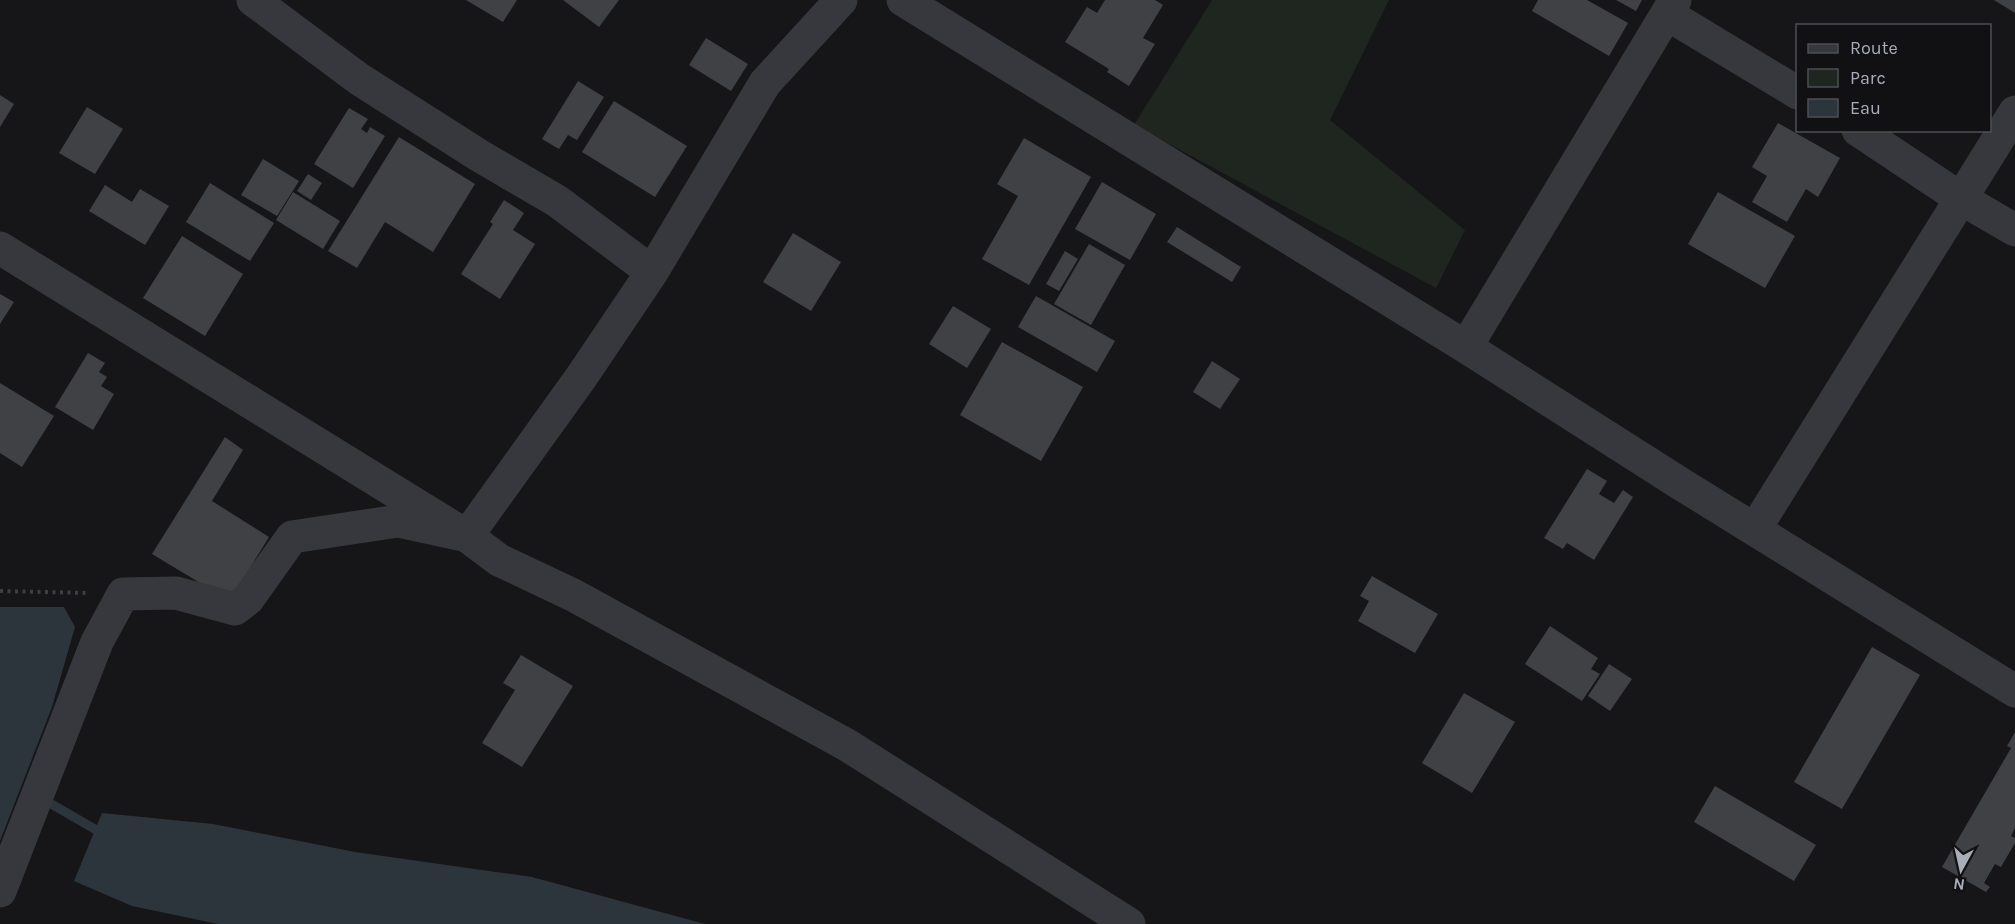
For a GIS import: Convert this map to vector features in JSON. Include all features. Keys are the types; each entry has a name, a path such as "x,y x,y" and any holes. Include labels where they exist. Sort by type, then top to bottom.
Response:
{"street":[{"path":"253,0 359,79 480,156 557,201 652,272"},
{"path":"467,536 582,376 652,272 765,83 841,0"},
{"path":"903,0 1466,347 2015,691"},
{"path":"1466,347 1671,7 1796,92"},
{"path":"1755,529 2015,112"},
{"path":"1861,132 1960,198 2015,230"},
{"path":"0,248 467,536 499,560 573,595 847,745 1129,924"},
{"path":"0,891 98,642 123,594 176,593 235,609 248,599 292,537 398,522 467,536"}],"path":[{"path":"0,591 123,594"}],"green space":[{"path":"1212,0 1389,0 1330,120 1465,230 1436,288 1134,125"}],"water":[{"path":"0,607 64,607 75,627 52,707 0,841"},
{"path":"102,813 213,824 355,852 532,877 705,924 218,924 132,906 74,881"}],"building":[{"path":"466,0 517,0 503,22"},
{"path":"563,0 619,0 599,27"},
{"path":"1105,0 1155,0 1163,5 1143,38 1155,44 1129,86 1107,72 1109,69 1065,42 1087,7 1097,13"},
{"path":"1538,0 1587,0 1628,23 1609,56 1532,11"},
{"path":"1616,0 1642,0 1636,11"},
{"path":"1994,0 2015,0 2015,13"},
{"path":"706,38 748,64 731,91 689,65"},
{"path":"578,81 604,97 577,140 568,135 559,149 542,139"},
{"path":"0,95 14,104 0,127"},
{"path":"614,101 687,146 655,197 582,152"},
{"path":"87,107 123,129 95,174 59,153"},
{"path":"349,108 368,119 361,129 367,133 370,127 385,136 353,188 314,164"},
{"path":"1778,123 1840,158 1818,197 1806,189 1787,222 1752,202 1767,176 1752,167"},
{"path":"399,137 475,184 433,252 385,222 357,268 328,251"},
{"path":"1024,138 1091,177 1029,285 982,259 1018,196 997,184"},
{"path":"263,159 299,181 277,216 241,195"},
{"path":"308,174 322,183 311,200 297,191"},
{"path":"1102,182 1156,214 1130,260 1075,229"},
{"path":"210,183 274,223 250,261 186,222"},
{"path":"105,185 132,202 140,189 169,206 145,245 89,211"},
{"path":"293,192 340,221 323,249 276,220"},
{"path":"1718,192 1795,236 1765,288 1688,244"},
{"path":"504,200 524,213 513,230 535,244 500,299 461,274 493,224 490,222"},
{"path":"1177,227 1241,267 1232,282 1167,242"},
{"path":"793,233 841,262 811,311 763,282"},
{"path":"182,236 243,274 205,336 143,298"},
{"path":"1089,244 1125,265 1091,325 1054,304"},
{"path":"1065,251 1078,259 1059,291 1046,284"},
{"path":"0,294 14,302 0,324"},
{"path":"1036,296 1115,341 1097,372 1018,327"},
{"path":"953,306 991,329 967,368 929,344"},
{"path":"1002,342 1083,387 1041,461 960,415"},
{"path":"88,353 105,363 99,372 107,377 101,386 114,394 93,430 55,407"},
{"path":"1212,361 1240,379 1220,409 1193,392"},
{"path":"0,383 54,416 22,467 0,453"},
{"path":"225,437 243,450 212,501 269,537 230,601 152,554"},
{"path":"1587,469 1607,481 1599,494 1614,503 1623,490 1633,497 1594,560 1567,543 1563,549 1544,538"},
{"path":"1372,576 1438,614 1415,653 1358,621 1369,601 1360,596"},
{"path":"1550,626 1598,658 1591,669 1600,674 1582,701 1525,664"},
{"path":"1872,647 1920,675 1842,809 1794,782"},
{"path":"521,655 573,686 522,767 482,743 515,690 503,683"},
{"path":"1609,664 1632,679 1610,711 1588,696"},
{"path":"1464,693 1515,722 1472,793 1422,763"},
{"path":"2015,732 2015,828 2011,836 2015,838 2015,843 2001,867 1995,864 1984,883 1990,887 1986,892 1942,867 2011,748 2007,746"},
{"path":"1715,786 1816,845 1794,881 1694,822"}],"waterway":[{"path":"41,798 105,835"}]}
